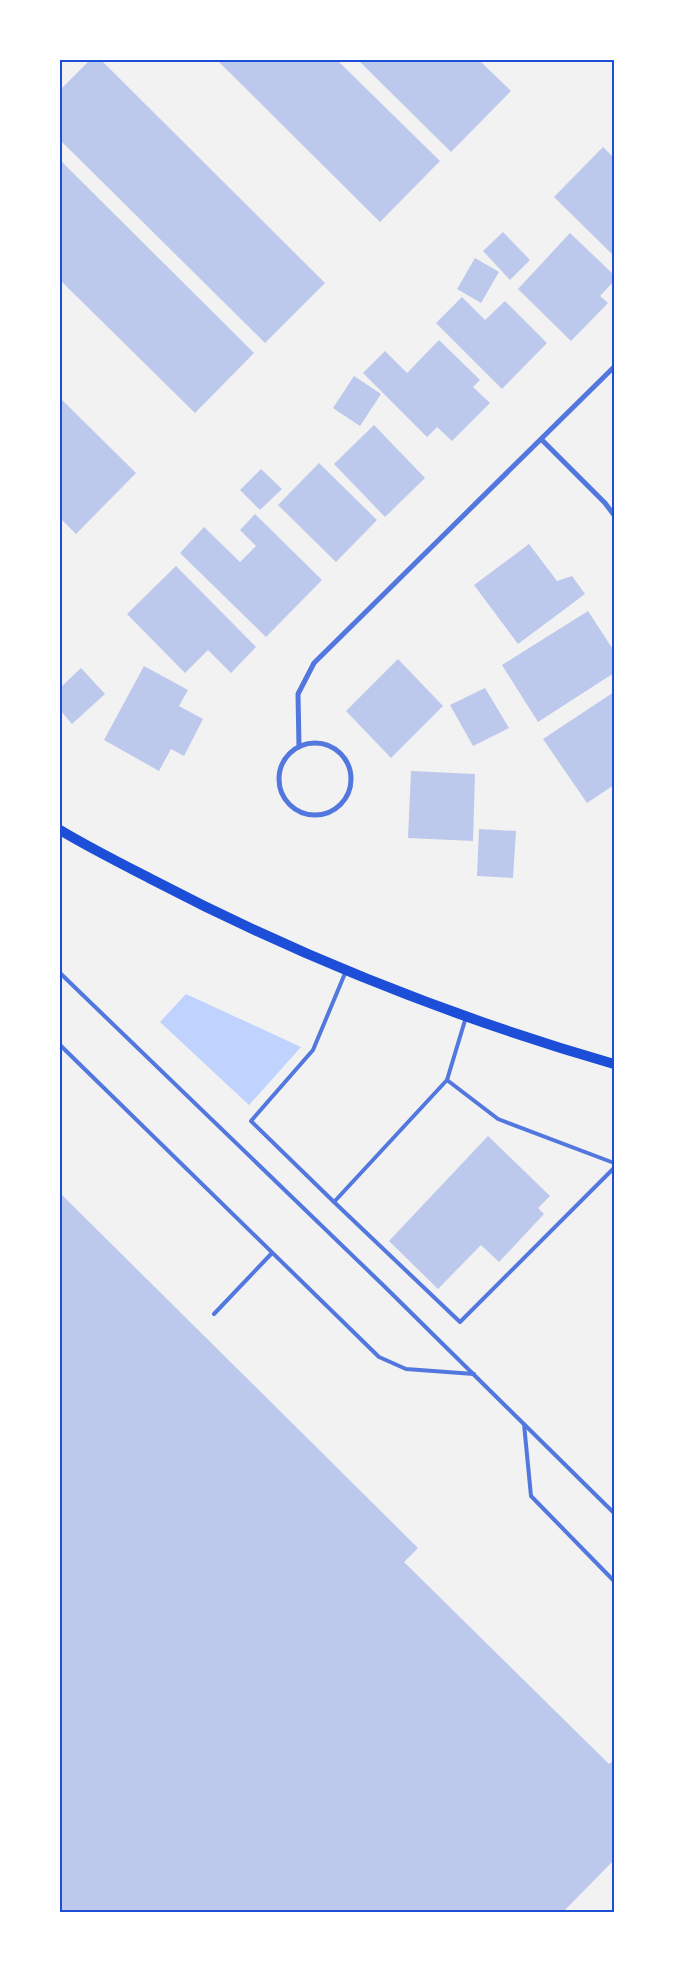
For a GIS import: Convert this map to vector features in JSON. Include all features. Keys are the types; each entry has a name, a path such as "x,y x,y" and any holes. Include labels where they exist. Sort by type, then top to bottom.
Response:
{"main road":[{"path":"60,830 207,908 346,971 466,1017 614,1064"}],"street":[{"path":"299,747 298,694 314,663 614,367"},
{"path":"542,440 605,503 614,515"},
{"path":"310,744 327,746 341,755 347,765 350,776 350,788 346,798 329,813 305,814 285,800 280,788 279,776 282,764 299,747 310,744"}],"lane":[{"path":"346,971 313,1050 251,1121 460,1322 614,1168"},
{"path":"60,973 474,1374 614,1513"},
{"path":"334,1202 447,1080 466,1017"},
{"path":"60,1045 379,1357 406,1369 474,1374"},
{"path":"447,1080 498,1118 614,1163"},
{"path":"214,1314 272,1253"},
{"path":"524,1424 530,1496 614,1581"}],"water":[{"path":"186,994 301,1047 249,1105 160,1022"}],"building":[{"path":"90,60 101,60 325,283 265,343 60,140 60,90"},
{"path":"217,60 337,60 440,161 380,222"},
{"path":"358,60 479,60 511,91 451,152"},
{"path":"603,147 614,158 614,256 554,197"},
{"path":"60,160 254,353 195,413 60,280"},
{"path":"503,232 530,260 510,280 483,251"},
{"path":"570,233 614,275 614,281 600,296 608,303 571,341 518,289"},
{"path":"475,258 499,272 481,303 457,289"},
{"path":"462,297 485,320 505,301 547,343 502,389 436,323"},
{"path":"439,340 480,380 473,387 490,403 452,441 437,427 427,437 363,373 385,351 407,373"},
{"path":"354,376 381,394 360,426 333,408"},
{"path":"60,398 136,473 76,534 60,518"},
{"path":"374,425 425,478 385,517 334,464"},
{"path":"319,463 377,520 336,562 278,505"},
{"path":"261,469 282,489 260,510 240,490"},
{"path":"255,514 322,580 266,637 180,553 204,527 240,562 256,546 240,530"},
{"path":"529,544 557,581 572,576 585,594 518,644 474,585"},
{"path":"176,566 256,647 231,673 208,650 185,673 127,614"},
{"path":"588,611 614,651 614,673 538,722 502,665"},
{"path":"398,659 443,706 391,758 346,711"},
{"path":"144,666 188,690 179,706 203,719 184,756 171,749 159,771 104,740"},
{"path":"81,668 105,694 72,724 60,710 60,688"},
{"path":"485,688 509,728 473,746 450,705"},
{"path":"614,692 614,785 587,803 543,739"},
{"path":"411,771 475,774 473,841 408,838"},
{"path":"479,829 516,831 513,878 477,876"},
{"path":"488,1136 550,1196 538,1208 544,1214 499,1262 481,1245 438,1289 389,1241"},
{"path":"60,1193 418,1548 404,1562 609,1764 614,1760 614,1860 563,1912 60,1912"}]}
